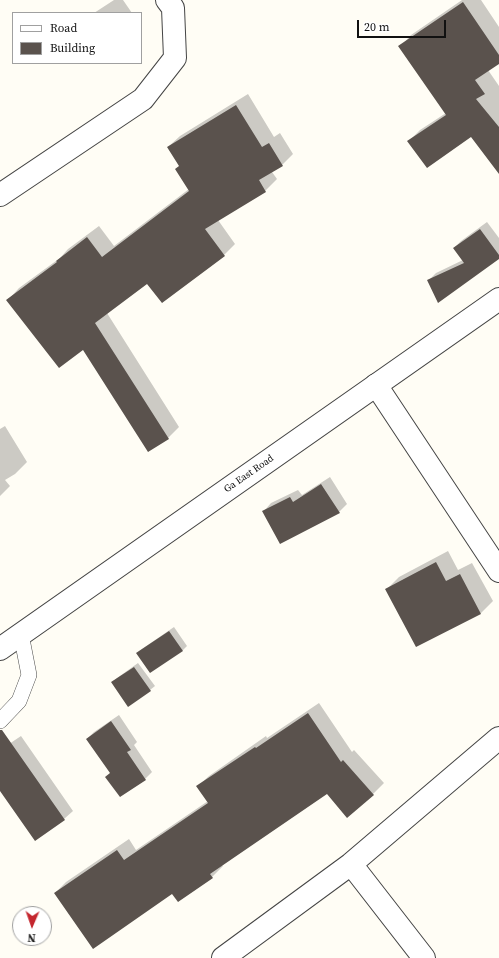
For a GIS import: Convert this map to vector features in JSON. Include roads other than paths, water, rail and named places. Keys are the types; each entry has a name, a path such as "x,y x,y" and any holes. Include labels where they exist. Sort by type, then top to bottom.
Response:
{"street":[{"path":"0,196 143,99 175,58 173,8 167,0"},
{"name":"Ga East Road","path":"0,649 499,299"},
{"path":"376,385 499,571"},
{"path":"223,958 351,864 499,738"},
{"path":"351,864 424,958"}],"lane":[{"path":"0,721 19,701 29,675 21,634"}]}
